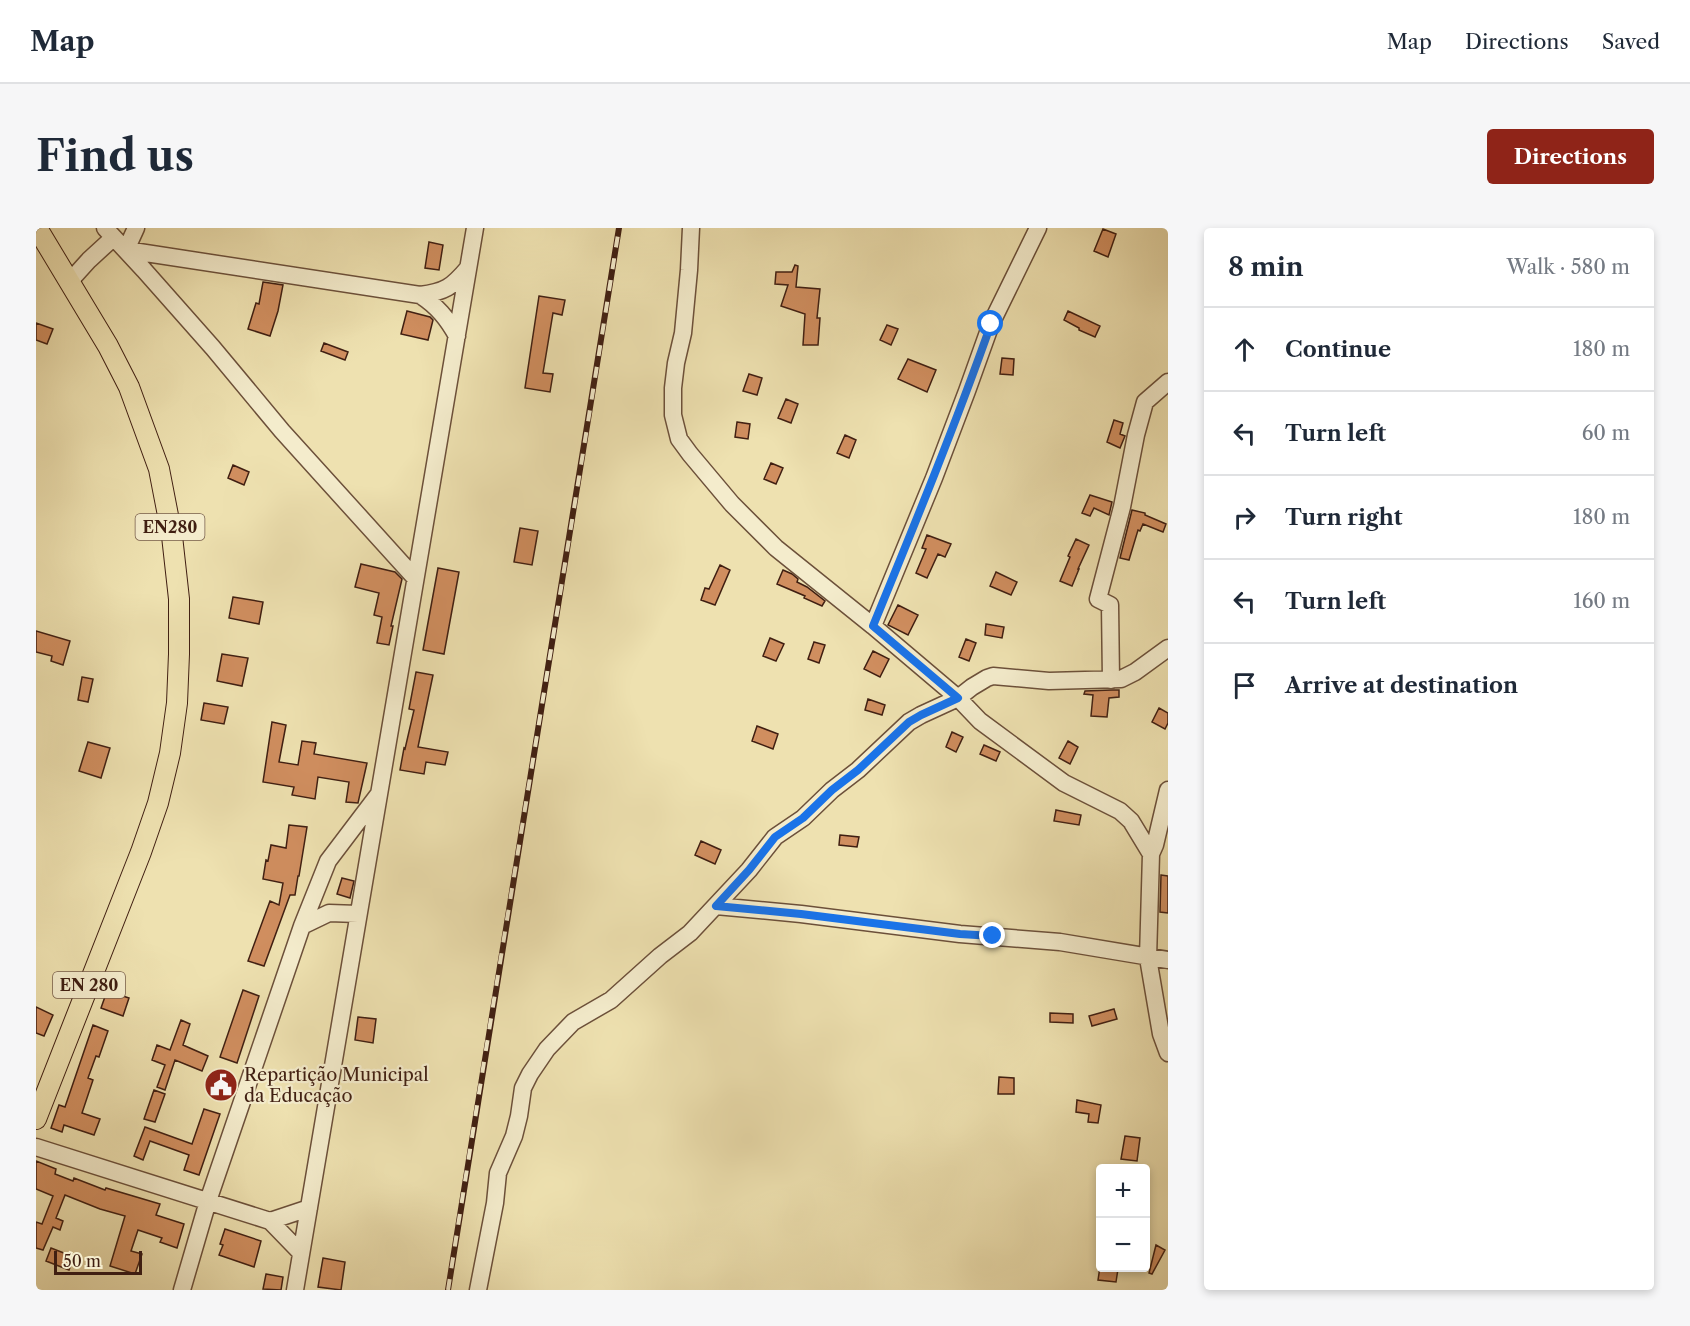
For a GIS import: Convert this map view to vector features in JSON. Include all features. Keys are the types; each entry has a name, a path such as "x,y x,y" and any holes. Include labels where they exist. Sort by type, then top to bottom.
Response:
{"main road":[{"name":"EN280","path":"37,228 108,346 129,387 159,469 172,536 179,599 177,704 170,753 158,803 141,852"},
{"name":"EN 280","path":"36,1119 141,852"}],"street":[{"path":"126,250 136,228"},
{"path":"295,1290 475,228"},
{"path":"691,228 683,333 673,388 673,415 680,439 690,454 732,504 776,548 958,698 980,721 1069,786 1120,811 1131,821 1151,854"},
{"path":"873,626 934,478 991,324 1038,228"},
{"path":"70,281 109,233 213,348 282,431 415,578"},
{"path":"126,250 420,295 435,293 454,284 468,268"},
{"path":"420,295 435,305 456,336"},
{"path":"1111,680 1110,605 1098,599 1122,507 1145,402 1168,382"},
{"path":"478,1290 495,1203 498,1173 514,1136 523,1088 547,1049 565,1029 611,1000 660,956 690,933 749,870 775,837 803,818 909,722 958,698 972,687 993,676 1049,681 1111,680 1128,676 1168,648"},
{"path":"1168,790 1151,854 1148,958 1161,1034 1168,1053"},
{"path":"182,1290 208,1201 302,926 328,861 379,793"},
{"path":"716,906 960,934 1060,942 1168,960"},
{"path":"302,926 329,913 358,914"},
{"path":"36,1147 270,1221 301,1253"},
{"path":"270,1221 309,1208"}],"building":[{"path":"1103,229 1116,234 1108,257 1094,251"},
{"path":"429,242 443,245 439,270 425,268"},
{"path":"795,265 798,266 796,287 820,289 817,318 820,318 818,345 803,345 805,314 781,306 788,285 775,284 776,272 792,272"},
{"path":"263,282 283,285 270,336 248,329 256,303 259,304"},
{"path":"539,296 565,300 562,315 553,313 543,373 553,374 550,392 525,388"},
{"path":"407,311 430,317 433,320 428,340 401,334"},
{"path":"1068,311 1100,326 1095,337 1064,320"},
{"path":"36,323 53,329 47,344 36,340"},
{"path":"887,325 898,329 891,345 880,340"},
{"path":"324,343 348,352 345,360 321,351"},
{"path":"1002,358 1014,359 1013,375 1000,374"},
{"path":"908,359 936,370 927,392 898,379"},
{"path":"749,374 762,378 757,395 743,391"},
{"path":"786,399 798,404 791,423 778,418"},
{"path":"1114,420 1123,423 1120,434 1125,436 1120,448 1107,442"},
{"path":"737,422 750,424 748,439 735,437"},
{"path":"845,435 856,440 849,458 837,453"},
{"path":"771,463 783,468 776,484 764,479"},
{"path":"233,465 249,472 244,485 228,478"},
{"path":"1090,495 1112,502 1109,515 1094,508 1090,516 1082,513"},
{"path":"1132,510 1145,513 1166,524 1163,532 1143,524 1140,531 1138,530 1129,560 1120,558"},
{"path":"520,528 538,531 532,565 514,562"},
{"path":"927,535 951,544 945,557 938,554 927,578 916,573 926,549 922,548"},
{"path":"1076,539 1089,545 1072,586 1060,581"},
{"path":"361,564 395,572 402,579 389,645 377,643 382,617 374,615 379,593 355,587"},
{"path":"720,565 730,570 715,605 701,600 705,588 709,589"},
{"path":"438,568 459,572 444,654 423,650"},
{"path":"783,570 792,574 798,579 797,582 825,601 822,606 777,584"},
{"path":"996,572 1017,582 1011,595 990,586"},
{"path":"233,597 263,602 259,624 229,618"},
{"path":"898,605 918,615 908,635 888,625"},
{"path":"986,624 1004,627 1002,638 985,635"},
{"path":"36,631 70,641 63,665 51,661 52,656 36,652"},
{"path":"770,638 784,644 776,661 763,656"},
{"path":"966,639 976,643 969,661 959,657"},
{"path":"814,642 825,645 819,663 808,659"},
{"path":"873,651 889,659 880,677 864,669"},
{"path":"222,654 248,658 242,686 217,681"},
{"path":"416,672 433,675 418,747 448,752 445,765 426,762 424,774 400,770 414,710 409,709"},
{"path":"82,677 93,679 88,702 78,700"},
{"path":"1119,690 1119,697 1109,698 1107,717 1091,716 1093,695 1084,694 1085,691"},
{"path":"868,699 885,705 882,715 865,710"},
{"path":"204,703 228,707 224,724 201,720"},
{"path":"1159,708 1168,713 1168,723 1165,729 1152,722"},
{"path":"272,722 286,725 279,762 298,765 302,741 316,743 314,754 367,763 358,803 346,802 349,782 318,777 315,799 292,795 294,787 263,782"},
{"path":"757,726 778,734 773,749 752,741"},
{"path":"952,732 963,737 956,752 946,747"},
{"path":"1068,741 1078,747 1070,764 1059,758"},
{"path":"88,742 110,748 101,778 79,771"},
{"path":"984,745 1000,752 996,761 980,754"},
{"path":"1056,810 1081,815 1079,825 1054,821"},
{"path":"289,825 307,827 299,876 295,895 290,895 264,966 248,961 270,901 279,905 283,883 263,879 271,845 286,848"},
{"path":"840,835 859,837 857,847 839,845"},
{"path":"701,841 721,850 715,864 695,855"},
{"path":"1161,875 1168,876 1168,913 1160,912"},
{"path":"342,878 354,881 350,898 337,894"},
{"path":"243,990 259,996 237,1063 220,1057"},
{"path":"107,991 129,998 123,1016 101,1008"},
{"path":"36,1007 53,1015 44,1036 36,1033"},
{"path":"1114,1009 1117,1019 1092,1026 1089,1016"},
{"path":"1050,1013 1073,1014 1073,1023 1050,1022"},
{"path":"358,1017 376,1019 373,1043 355,1040"},
{"path":"181,1020 190,1024 183,1045 208,1056 202,1071 175,1060 165,1090 157,1087 165,1065 152,1060 157,1045 170,1050"},
{"path":"93,1025 108,1031 99,1057 96,1056 88,1078 93,1080 82,1113 100,1119 94,1135 64,1125 62,1132 51,1128 59,1105 65,1107"},
{"path":"999,1077 1014,1078 1014,1094 998,1094"},
{"path":"154,1090 165,1094 155,1122 144,1119"},
{"path":"1077,1100 1101,1105 1098,1123 1088,1122 1089,1114 1076,1112"},
{"path":"204,1109 220,1114 199,1175 184,1170 189,1155 150,1141 143,1160 134,1156 145,1127 192,1144"},
{"path":"1125,1136 1140,1138 1137,1161 1121,1159"},
{"path":"36,1161 56,1169 55,1174 73,1181 74,1178 105,1190 106,1188 160,1204 156,1215 184,1224 177,1248 160,1242 162,1238 138,1230 131,1251 142,1254 135,1274 110,1266 125,1216 65,1195 56,1218 63,1221 60,1230 53,1227 43,1250 36,1248 36,1222 42,1224 53,1196 36,1189"},
{"path":"225,1229 261,1241 254,1267 219,1255"},
{"path":"1156,1245 1165,1250 1152,1274 1149,1273"},
{"path":"51,1248 74,1257 69,1270 46,1261"},
{"path":"323,1258 345,1262 341,1290 318,1287"},
{"path":"1099,1272 1118,1272 1116,1282 1098,1280"},
{"path":"266,1274 283,1277 281,1290 263,1289"}],"railway":[{"path":"448,1290 619,228"}],"place":[{"name":"Repartição Municipal da Educação","path":"221,1085"}],"route":[{"path":"991,324 934,478 873,626 958,698 909,722 803,818 775,837 716,906 993,936"}]}
